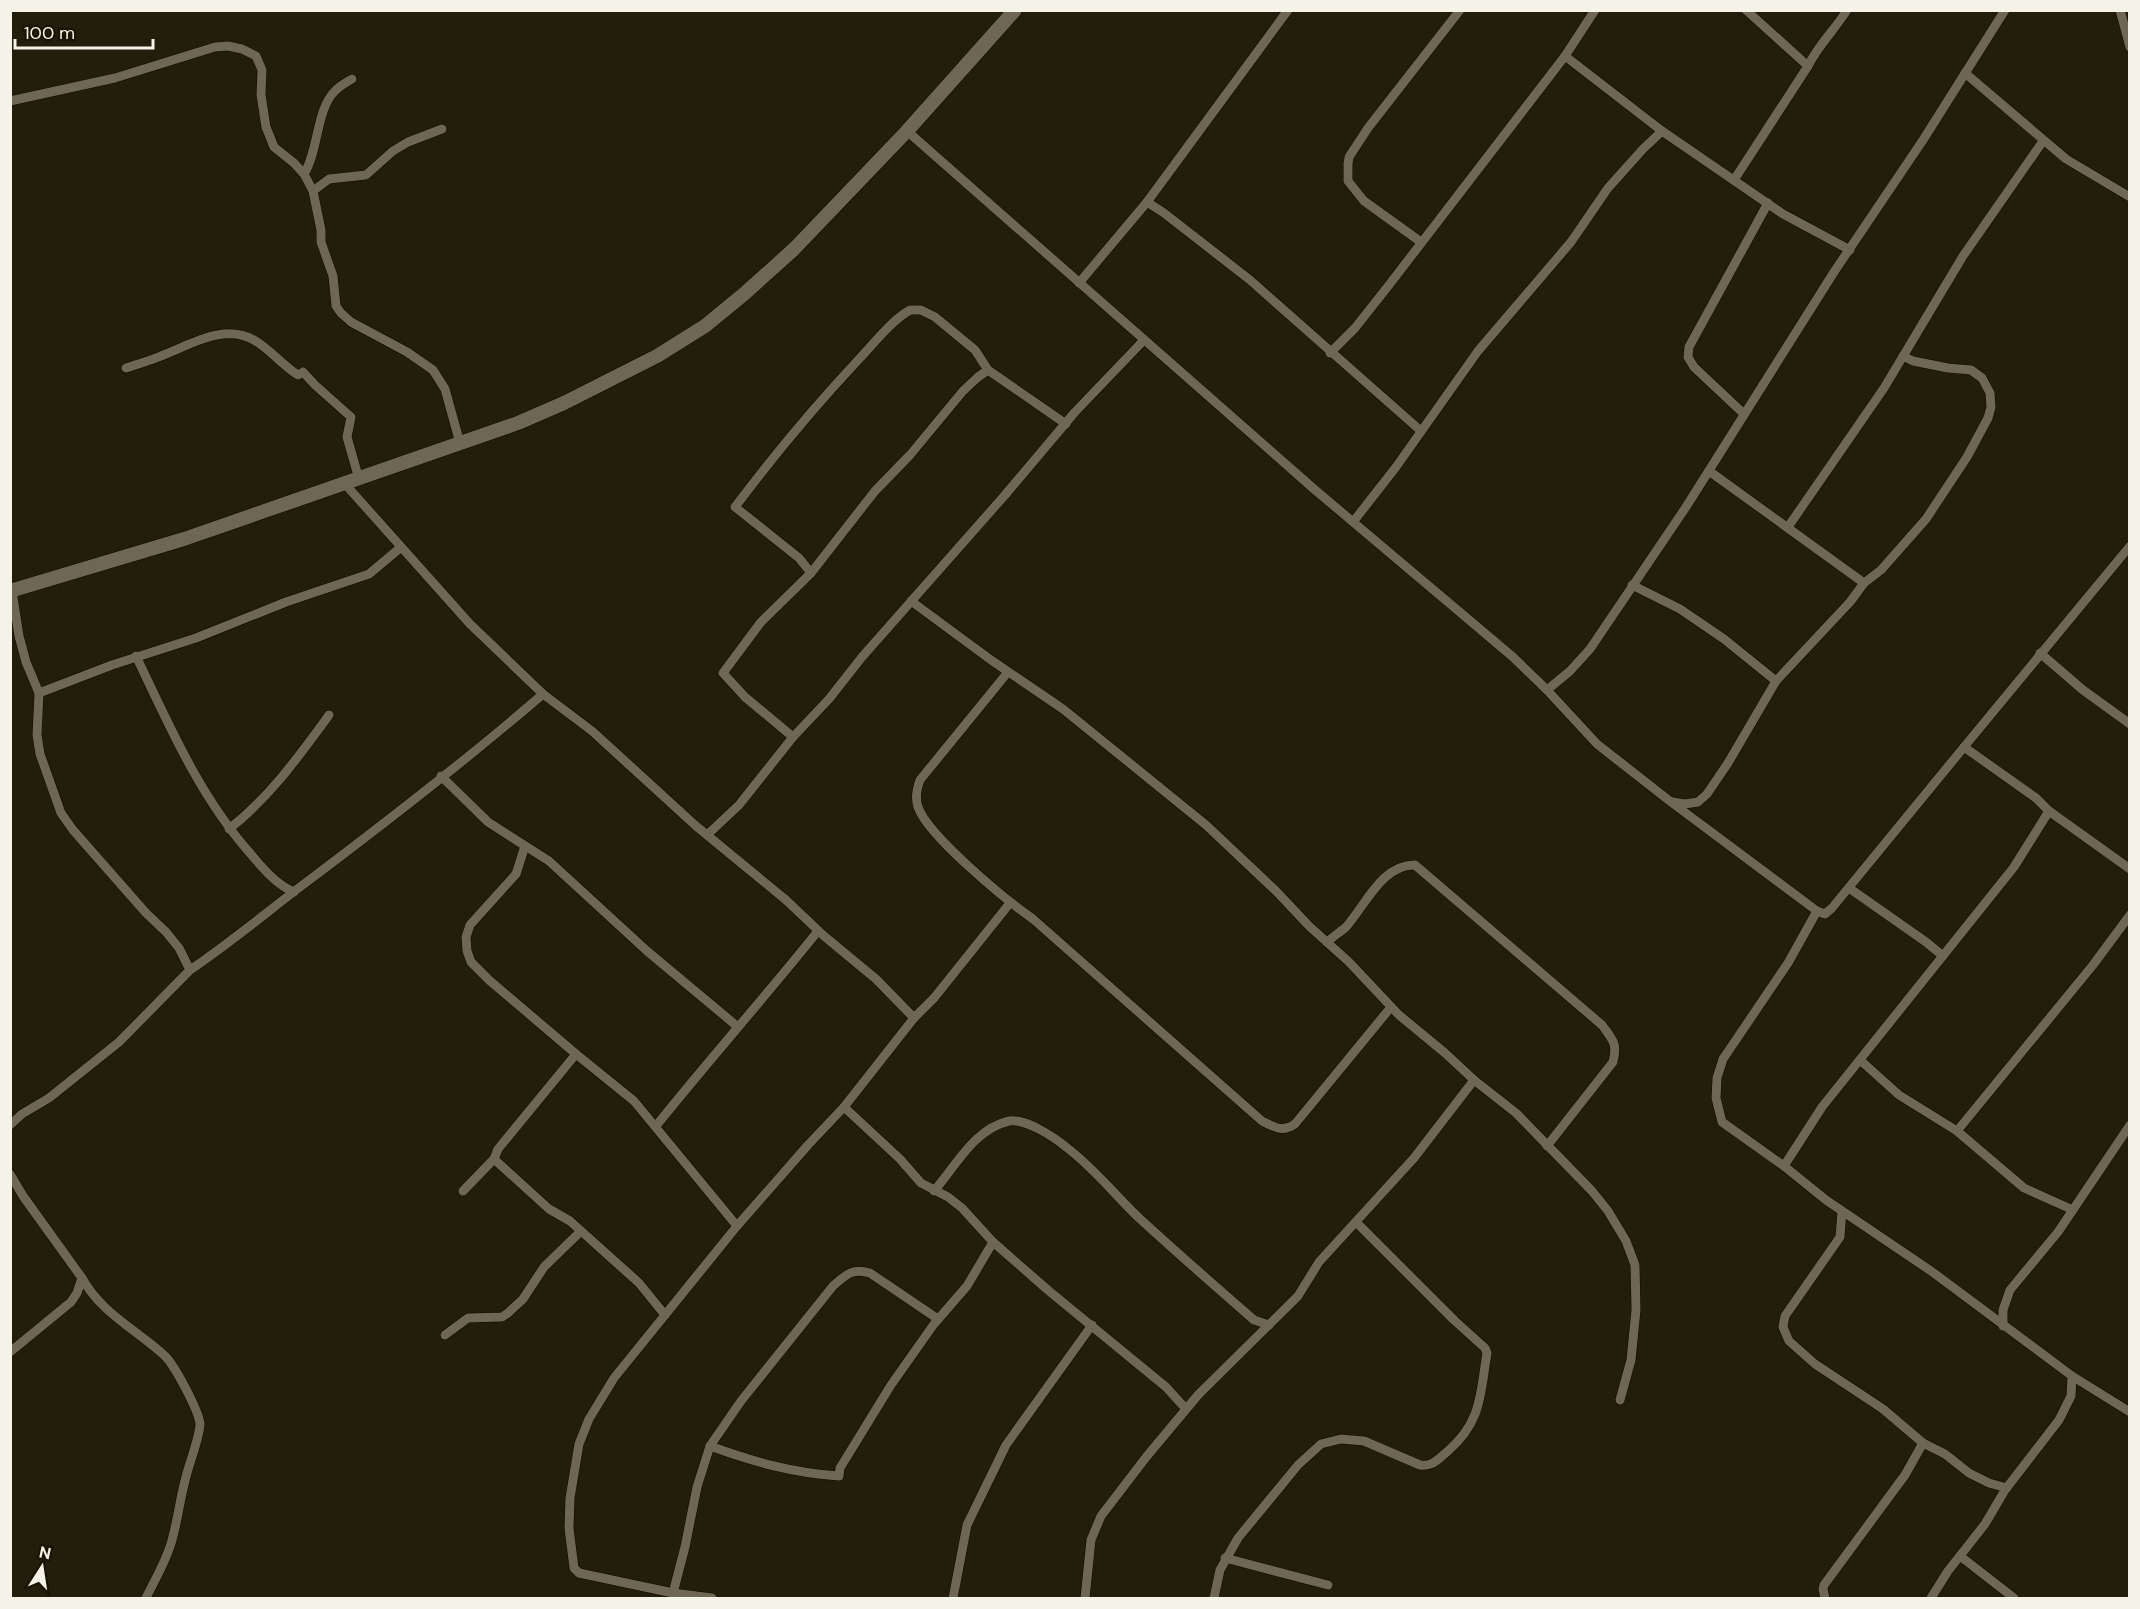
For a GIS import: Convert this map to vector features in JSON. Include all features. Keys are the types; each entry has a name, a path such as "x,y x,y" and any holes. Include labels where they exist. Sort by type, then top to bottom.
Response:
{"main road":[{"path":"11,591 184,539 518,423 564,403 657,356 705,326 794,249 907,131 1015,10"}],"street":[{"path":"1078,283 1147,202 1288,10"},
{"path":"1330,352 1355,328 1564,56 1595,10"},
{"path":"1746,10 1809,66"},
{"path":"1734,180 1809,66 1817,48 1835,29 1847,10"},
{"path":"1547,690 1570,671 1590,649 1709,471 1834,272 2005,10"},
{"path":"2120,10 2130,47"},
{"path":"1421,242 1364,201 1348,181 1347,164 1368,128 1459,11"},
{"path":"10,101 105,81 215,47 228,46 242,49 256,56 262,70 261,94 266,127 274,147 304,174 313,190 321,230 321,242 333,276 336,306 351,322 407,352 433,370 445,389 460,443"},
{"path":"1564,56 1662,131 1734,180 1814,232 1850,250"},
{"path":"1965,74 2066,159 2130,197"},
{"path":"304,174 311,162 327,103 336,90 352,79"},
{"path":"313,190 329,179 366,175 393,151 408,142 442,129"},
{"path":"907,131 1353,522 1513,657 1597,744 1817,911 1826,914 1849,888 2040,653 2128,552"},
{"path":"1353,522 1396,467 1478,351 1571,242 1608,188 1662,131"},
{"path":"1788,527 1884,388 1963,256 2043,141"},
{"path":"1147,202 1177,222 1250,280 1421,431"},
{"path":"1744,414 1694,367 1688,357 1689,347 1768,203"},
{"path":"811,573 799,558 735,507 760,472 816,407 882,334 910,310 926,312 950,329 975,350 988,370 1066,424"},
{"path":"126,368 162,356 202,338 227,334 241,334 248,337 272,353 291,371 298,375 303,372 351,417 347,437 359,479"},
{"path":"707,835 739,805 793,737 829,699 861,657 1066,424 1144,340"},
{"path":"1671,802 1692,804 1707,794 1776,681 1850,602 1864,583 1881,570 1926,519 1967,457 1988,418 1991,407 1990,393 1982,378 1971,370 1913,361 1903,356"},
{"path":"793,737 745,697 723,674 761,622 811,573 875,491 910,455 963,391 988,370"},
{"path":"1709,471 1864,583"},
{"path":"345,484 470,624 543,694 592,731 707,835 786,900 818,931 876,979 914,1018"},
{"path":"39,693 136,656 196,638 286,602 369,574 400,548"},
{"path":"1632,585 1680,609 1724,639 1776,681"},
{"path":"11,591 26,663 39,693 37,735 40,754 61,813 73,830 146,913 166,932 179,948 190,970"},
{"path":"910,601 1063,709 1166,791 1247,864 1391,1007 1474,1080 1516,1113 1592,1191 1608,1211 1626,1241 1635,1265 1636,1310 1632,1350 1620,1400"},
{"path":"2040,653 2083,690 2130,724"},
{"path":"136,656 194,774 229,829 280,885 294,892"},
{"path":"1008,672 920,780 916,790 917,805 926,822 1010,903 1033,919 1262,1121 1278,1129 1288,1129 1296,1124 1391,1007"},
{"path":"10,1125 22,1114 49,1098 119,1042 190,970 349,851 543,694"},
{"path":"229,829 252,811 299,756 329,715"},
{"path":"1964,747 2130,869"},
{"path":"441,776 488,822 549,861 647,951 738,1027"},
{"path":"1784,1166 1822,1107 2014,867 2049,811"},
{"path":"525,846 516,874 470,925 466,938 466,951 471,962 489,980 634,1101 737,1226"},
{"path":"1327,942 1345,927 1383,880 1399,867 1415,865 1602,1025 1613,1040 1616,1049 1613,1062 1547,1146"},
{"path":"1849,888 1943,956"},
{"path":"712,1599 579,1574 574,1568 569,1528 570,1498 579,1444 589,1419 615,1378 737,1226 844,1107 914,1018 934,998 1010,903"},
{"path":"1817,911 1788,963 1724,1059 1717,1078 1716,1098 1722,1122 1842,1211 1931,1271 2072,1376 2130,1412"},
{"path":"1957,1131 2093,965 2130,915"},
{"path":"656,1126 818,931"},
{"path":"463,1191 494,1159 498,1149 576,1054"},
{"path":"1860,1060 1899,1095 1957,1131 2024,1188 2073,1210"},
{"path":"1084,1599 1091,1540 1095,1526 1147,1455 1198,1395 1298,1296 1319,1262 1414,1158 1474,1080"},
{"path":"844,1107 900,1159 921,1183 948,1197 962,1208 993,1242 1166,1387 1186,1409"},
{"path":"934,1191 978,1137 997,1125 1010,1121 1029,1124 1066,1146 1137,1215 1254,1320 1269,1325"},
{"path":"2003,1326 2003,1310 2010,1290 2058,1232 2130,1125"},
{"path":"494,1159 549,1209 570,1221 639,1283 665,1315"},
{"path":"10,1174 88,1290 112,1314 165,1356 179,1374 197,1410 200,1424 172,1540 146,1599"},
{"path":"1842,1211 1840,1237 1785,1316 1783,1327 1789,1341 1815,1364 1882,1409 1923,1443 1946,1454 1962,1468 1989,1484 2007,1488"},
{"path":"1214,1599 1220,1569 1238,1538 1298,1465 1321,1444 1341,1438 1364,1442 1427,1466 1436,1462 1459,1442 1470,1427 1478,1408 1487,1353 1485,1348 1455,1321 1356,1221"},
{"path":"445,1335 468,1318 502,1317 508,1313 523,1299 544,1268 581,1231"},
{"path":"710,1446 752,1461 804,1474 839,1476 840,1468 891,1385 938,1319 967,1286 993,1242"},
{"path":"673,1593 697,1487 710,1446 724,1423 833,1286 848,1273 860,1270 870,1273 938,1319"},
{"path":"10,1352 71,1302 82,1278"},
{"path":"953,1599 967,1525 1006,1445 1092,1325"},
{"path":"1931,1599 2066,1407 2071,1396 2072,1376"},
{"path":"1825,1599 1824,1585 1905,1475 1923,1443"},
{"path":"1960,1556 2014,1599"},
{"path":"1225,1558 1328,1585"}]}
